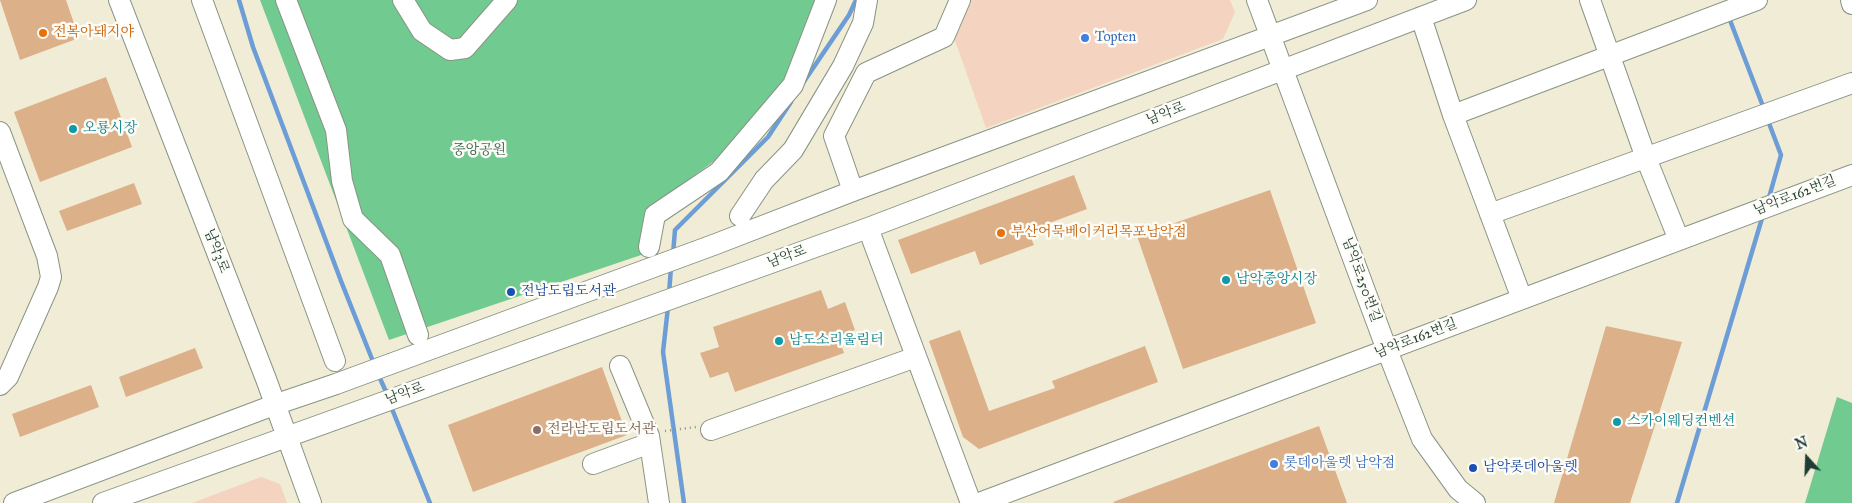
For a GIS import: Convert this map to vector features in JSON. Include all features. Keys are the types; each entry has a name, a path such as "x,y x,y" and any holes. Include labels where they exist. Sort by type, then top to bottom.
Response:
{"street":[{"name":"남악3로","path":"119,0 266,379 311,503"},
{"path":"202,0 335,361"},
{"path":"286,0 336,130 342,181 353,220 390,255 418,335"},
{"path":"404,0 422,31 450,50 465,48 507,0"},
{"path":"649,247 655,215 719,172 793,85 826,0"},
{"path":"740,216 764,180 793,150 843,66 863,23 867,0"},
{"path":"852,191 834,136 866,74 944,37 960,0"},
{"name":"남악로250번길","path":"1257,0 1422,439 1458,489 1475,503"},
{"path":"14,503 274,405 716,244 852,191 1367,0"},
{"name":"남악로","path":"103,503 868,228 1466,0"},
{"path":"1590,0 1646,158 1679,240"},
{"path":"1453,115 1757,0"},
{"path":"1851,0 1852,4"},
{"path":"1421,17 1453,115 1522,299"},
{"path":"1490,214 1852,83"},
{"path":"0,132 47,256 51,277 8,377 0,385"},
{"name":"남악로162번길","path":"979,503 1852,175"},
{"path":"868,228 971,503"},
{"path":"711,430 916,357"},
{"path":"620,366 648,436 657,437"},
{"path":"594,464 657,437"},
{"path":"657,437 659,503"}],"path":[{"path":"657,437 690,428"}],"shaded area":[{"path":"967,0 1230,0 1235,12 1223,39 986,128 953,35"},
{"path":"261,477 280,484 287,503 192,503"}],"green space":[{"name":"중앙공원","path":"260,0 821,0 772,119 666,196 653,251 389,340"},
{"path":"1837,397 1852,403 1852,503 1805,503"}],"building":[{"path":"0,0 66,0 79,38 20,60"},
{"name":"오룡시장","path":"106,77 132,147 40,182 14,112"},
{"path":"1074,175 1087,209 1028,231 1034,245 980,265 975,251 911,274 898,240"},
{"path":"134,183 142,204 67,231 59,211"},
{"name":"남악중앙시장","path":"1270,190 1316,323 1183,369 1137,236"},
{"name":"남도소리울림터","path":"821,290 828,309 845,302 855,330 838,336 844,353 735,392 728,372 710,378 700,353 719,347 713,327"},
{"name":"스카이웨딩컨벤션","path":"1606,326 1682,342 1630,503 1554,503"},
{"path":"960,330 989,411 1055,388 1052,381 1145,346 1158,382 979,449 963,437 929,341"},
{"path":"195,348 203,368 126,397 119,377"},
{"name":"전라남도립도서관","path":"602,367 627,435 473,492 448,425"},
{"path":"91,385 99,407 20,437 12,414"},
{"name":"롯데아울렛 남악점","path":"1319,426 1347,503 1113,502"}],"waterway":[{"path":"239,0 253,47 374,364"},
{"path":"803,83 849,15 856,0"},
{"path":"1728,15 1764,109"},
{"path":"673,254 675,230 768,137 791,102"},
{"path":"1767,118 1781,155 1768,201"},
{"path":"1677,503 1763,215"},
{"path":"669,294 671,267"},
{"path":"668,307 663,352 684,503"},
{"path":"378,374 387,394"},
{"path":"390,404 430,503"}],"place":[{"name":"전복아돼지야","path":"43,33"},
{"name":"Topten","path":"1085,38"},
{"name":"오룡시장","path":"73,129"},
{"name":"부산어묵베이커리목포남악점","path":"1001,233"},
{"name":"남악중앙시장","path":"1226,280"},
{"name":"전남도립도서관","path":"511,292"},
{"name":"남도소리울림터","path":"779,341"},
{"name":"스카이웨딩컨벤션","path":"1617,422"},
{"name":"전라남도립도서관","path":"537,430"},
{"name":"롯데아울렛 남악점","path":"1274,464"},
{"name":"남악롯데아울렛","path":"1473,468"}]}
